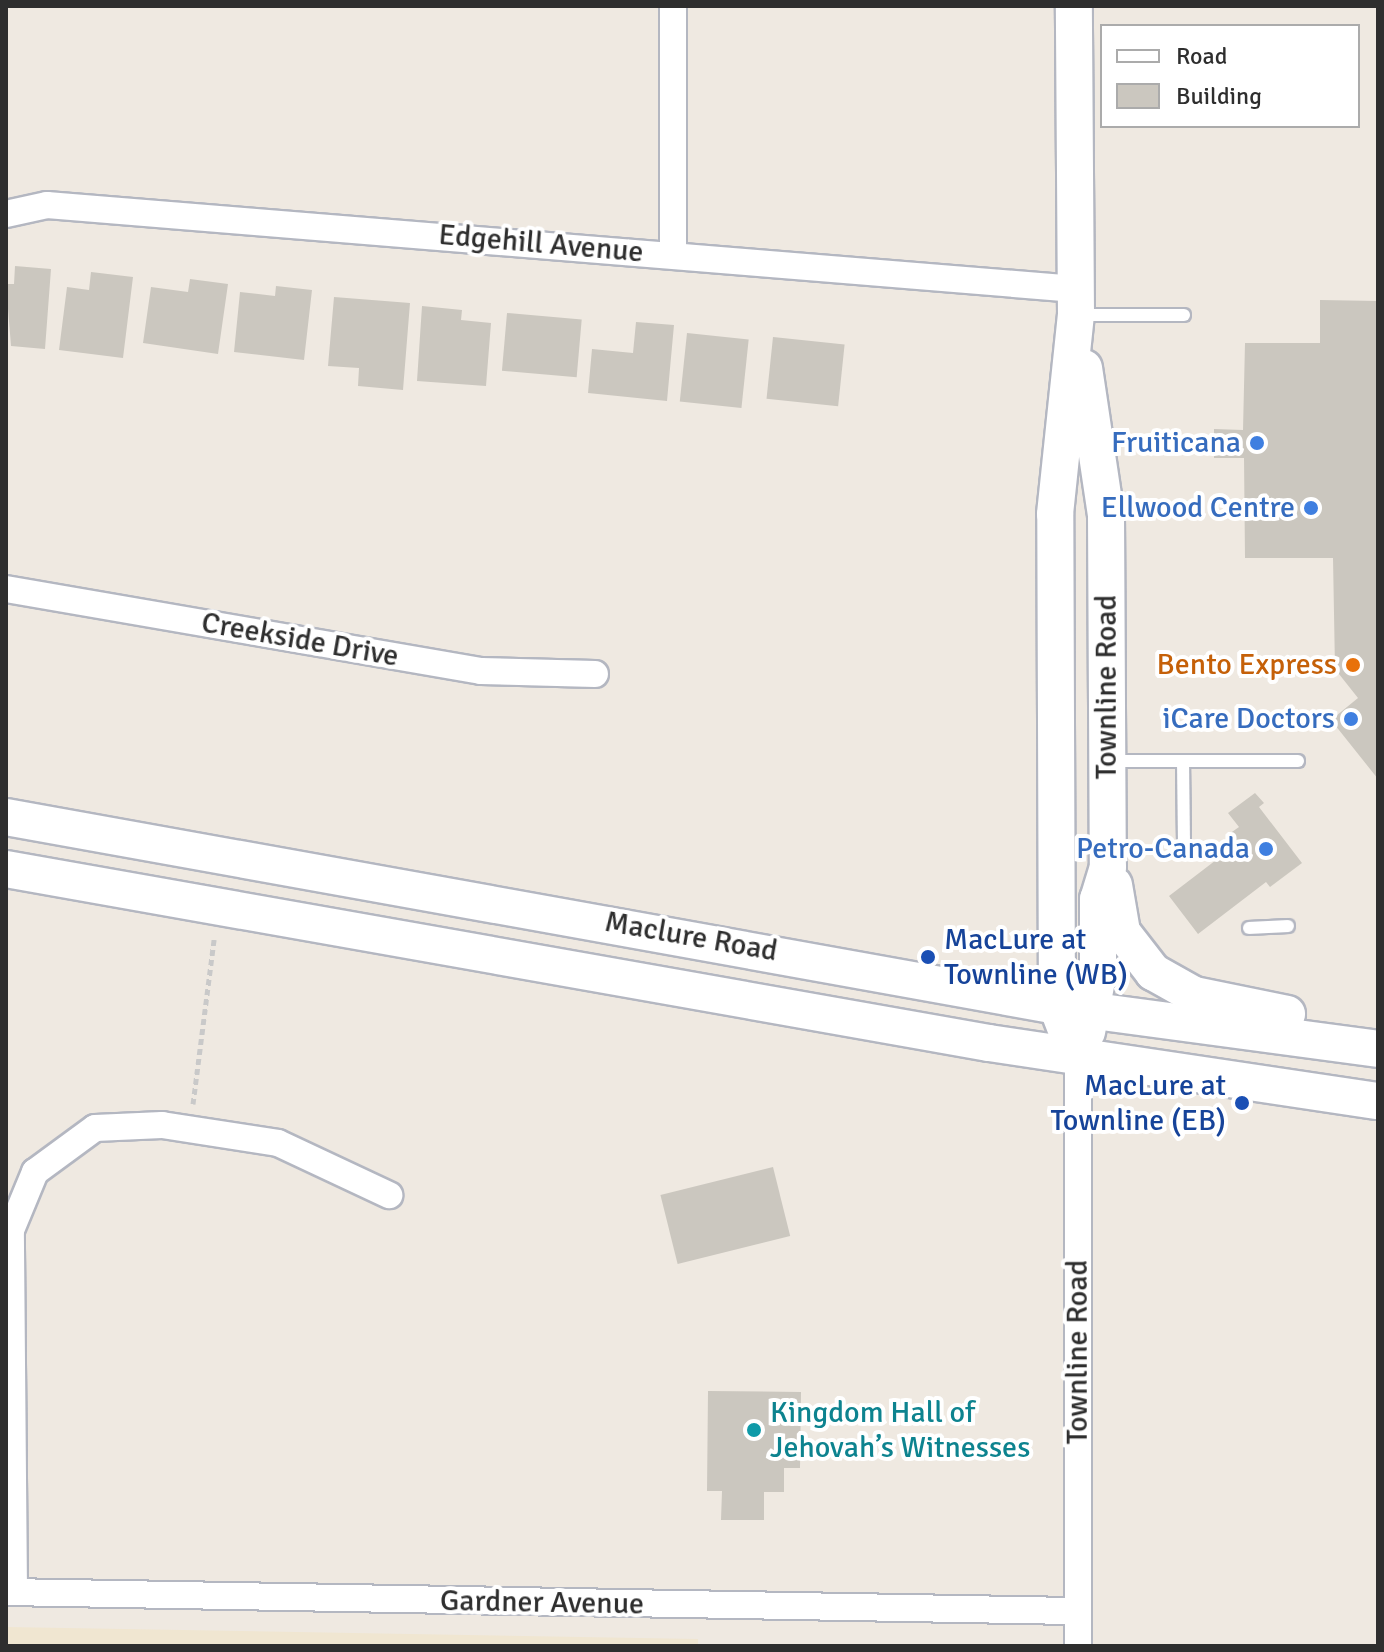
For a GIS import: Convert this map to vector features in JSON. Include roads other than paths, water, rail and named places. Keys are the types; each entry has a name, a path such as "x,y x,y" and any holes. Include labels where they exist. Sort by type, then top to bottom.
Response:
{"main road":[{"name":"Townline Road","path":"1074,6 1076,302 1055,514 1057,1006 1078,1058"},
{"name":"Townline Road","path":"1076,302 1106,515 1108,867 1098,899 1094,1011 1078,1058"},
{"name":"Maclure Road","path":"6,817 1057,1006 1378,1049"},
{"path":"1108,867 1122,932 1153,972 1194,995 1286,1013 1319,1041"},
{"name":"Maclure Road","path":"6,869 1078,1058 1378,1101"}],"street":[{"path":"673,6 673,254"},
{"name":"Edgehill Avenue","path":"6,214 47,205 673,254 1076,302"},
{"name":"Creekside Drive","path":"6,589 481,671 595,674"},
{"name":"Townline Road","path":"1078,1058 1078,1646"},
{"path":"10,1592 11,1230 35,1172 95,1128 190,1129 278,1143 389,1195"},
{"name":"Gardner Avenue","path":"10,1592 1078,1611"}],"lane":[{"path":"1076,302 1184,315"},
{"path":"1107,761 1298,761"},
{"path":"1183,761 1184,844"},
{"path":"1249,928 1288,926"}],"place":[{"name":"Fruiticana","path":"1257,443"},
{"name":"Ellwood Centre","path":"1311,508"},
{"name":"Bento Express","path":"1353,665"},
{"name":"iCare Doctors","path":"1351,719"},
{"name":"Petro-Canada","path":"1266,849"},
{"name":"MacLure at Townline (WB)","path":"928,957"},
{"name":"MacLure at Townline (EB)","path":"1242,1103"},
{"name":"Kingdom Hall of Jehovah’s Witnesses","path":"754,1430"}]}
